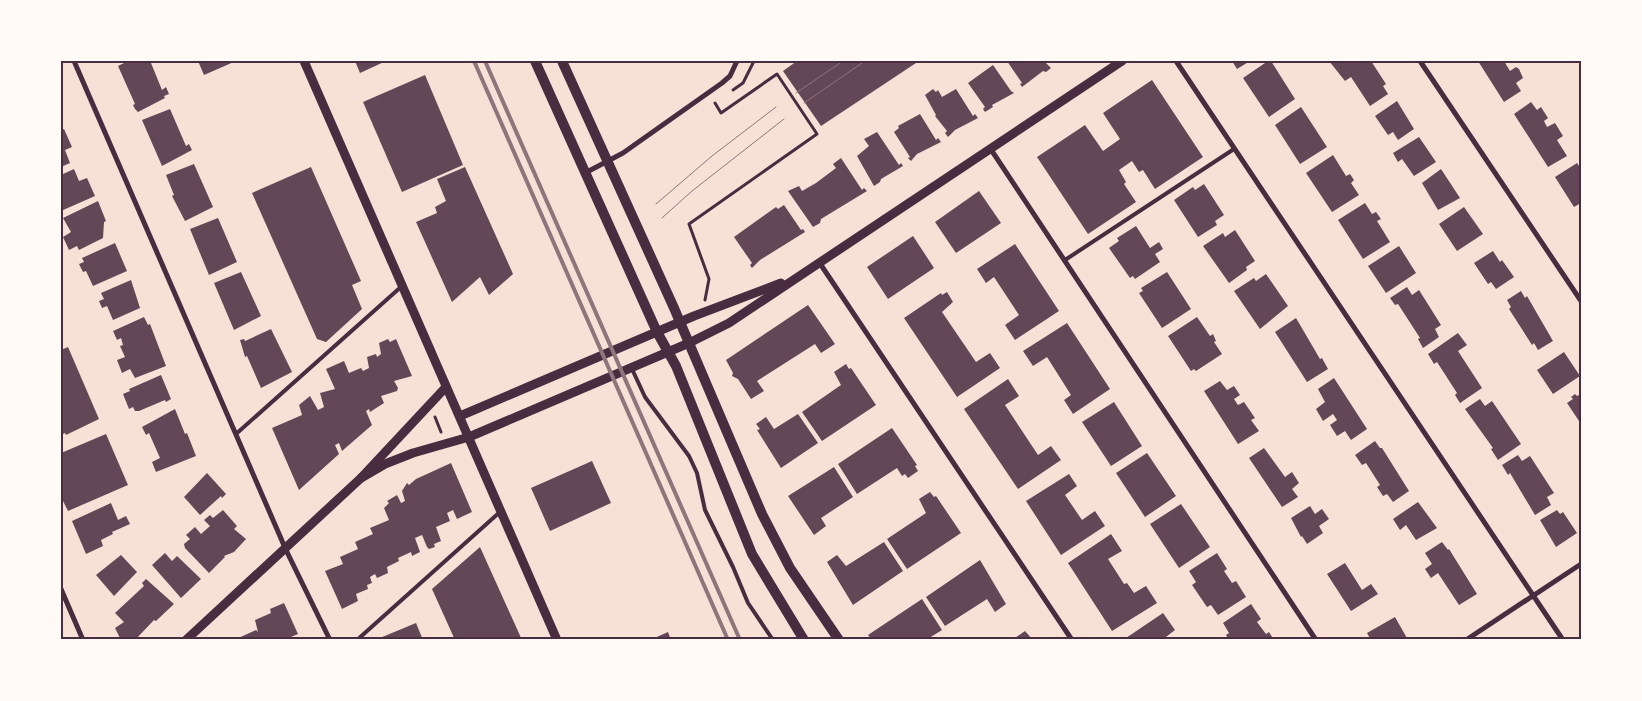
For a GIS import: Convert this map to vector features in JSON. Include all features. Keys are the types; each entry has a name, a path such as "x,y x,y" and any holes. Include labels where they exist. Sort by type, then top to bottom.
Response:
{"main road":[{"path":"535,61 706,437 727,495 752,554 804,640"},
{"path":"562,61 680,323 775,542 790,568 839,640"}],"street":[{"path":"74,61 286,550 330,640"},
{"path":"304,61 557,640"},
{"path":"362,478 385,464 413,453 469,437 688,343 729,323 819,261 1122,61"},
{"path":"1176,61 1563,640"},
{"path":"1420,61 1581,301"},
{"path":"585,173 608,161 722,83 730,76 738,62"},
{"path":"990,148 1316,640"},
{"path":"819,261 1072,640"},
{"path":"460,416 657,332 794,278"},
{"path":"186,640 286,550 362,478 446,387"},
{"path":"1466,640 1581,564"},
{"path":"61,589 83,640"}],"lane":[{"path":"1065,260 1234,149"},
{"path":"236,434 402,286"},
{"path":"631,367 645,397 689,456 697,473 705,510 734,568 748,603 773,640"},
{"path":"357,640 501,511"}],"path":[{"path":"706,300 710,279 689,224 816,134 777,74 721,113 715,103"},
{"path":"797,103 801,99"},
{"path":"434,417 442,432"}],"building":[{"path":"128,61 155,61 151,63 162,90 166,87 169,94 138,112 133,105 135,104 118,66"},
{"path":"198,61 236,61 204,75"},
{"path":"355,61 386,61 360,73"},
{"path":"797,61 919,61 821,126 783,71"},
{"path":"1007,61 1044,61 1051,68 1046,72 1043,71 1022,87 1020,84 1022,83"},
{"path":"1232,61 1250,61 1237,69"},
{"path":"1268,61 1271,61 1295,99 1269,117 1243,78"},
{"path":"1329,61 1371,61 1386,84 1383,86 1388,94 1370,106 1351,77 1345,81"},
{"path":"1478,61 1504,61 1510,71 1516,67 1519,69 1523,78 1516,83 1521,91 1504,102"},
{"path":"993,65 1014,93 992,105 993,107 985,112 983,109 985,107 968,83"},
{"path":"425,75 463,165 402,192 363,102"},
{"path":"1152,80 1203,157 1155,189 1143,170 1139,172 1132,161 1119,170 1126,182 1124,184 1136,202 1088,234 1037,157 1085,125 1103,151 1120,139 1103,113"},
{"path":"933,89 936,92 938,90 942,97 956,89 973,116 975,114 978,118 955,130 948,137 945,133 947,131 935,116 925,95"},
{"path":"1397,101 1414,129 1398,140 1393,132 1388,135 1375,116"},
{"path":"1531,102 1537,110 1541,107 1548,118 1544,121 1547,127 1555,123 1563,136 1557,140 1567,156 1548,167 1514,114"},
{"path":"1301,107 1327,147 1300,164 1275,125"},
{"path":"170,109 186,146 189,144 192,150 162,166 142,120"},
{"path":"920,114 936,140 938,138 941,142 917,154 911,161 894,132 899,128 898,126"},
{"path":"64,129 72,147 65,150 70,163 61,167 61,130"},
{"path":"877,132 899,165 901,163 903,166 881,179 874,186 857,156 869,146 864,139"},
{"path":"1419,137 1436,162 1414,176 1402,159 1398,162 1393,153"},
{"path":"1333,155 1346,176 1350,174 1354,180 1351,183 1359,195 1332,212 1306,173"},
{"path":"841,158 862,190 864,188 867,191 821,219 820,223 813,227 788,191 799,186 802,191 816,183 836,168 833,164"},
{"path":"1577,163 1581,169 1581,203 1574,207 1555,177"},
{"path":"194,164 213,207 185,221 172,196 174,195 166,175"},
{"path":"311,167 361,281 352,285 362,309 326,342 317,339 252,193"},
{"path":"465,167 513,274 489,295 480,277 452,302 416,222 437,213 435,207 446,201 437,179"},
{"path":"74,169 79,181 87,178 95,196 61,211 61,175"},
{"path":"1441,169 1460,198 1438,210 1422,183"},
{"path":"1204,184 1224,215 1215,221 1217,225 1198,237 1174,200 1193,187 1195,190"},
{"path":"979,191 1001,223 956,253 935,222"},
{"path":"98,201 106,221 104,222 103,238 79,250 77,246 69,250 63,237 71,232 63,218"},
{"path":"1365,203 1372,214 1376,212 1381,219 1377,221 1390,242 1363,259 1338,220"},
{"path":"784,205 801,230 803,229 805,232 760,260 752,268 750,265 752,263 734,237 776,207 778,209"},
{"path":"1464,207 1483,234 1457,251 1439,224"},
{"path":"218,218 237,262 209,275 190,229"},
{"path":"1136,226 1150,248 1159,242 1163,249 1155,254 1160,262 1135,279 1133,276 1130,278 1109,248 1119,241 1117,238"},
{"path":"1235,230 1255,261 1246,267 1247,270 1229,283 1203,246 1223,233 1225,237"},
{"path":"913,236 934,268 888,299 867,267"},
{"path":"115,243 127,271 93,286 86,271 83,272 79,264 84,262 82,258"},
{"path":"1015,244 1059,311 1015,340 1005,325 1019,315 994,277 986,283 977,269"},
{"path":"1399,246 1416,273 1386,293 1368,266"},
{"path":"1493,251 1514,277 1496,289 1491,282 1488,284 1474,263"},
{"path":"241,272 261,316 234,330 214,283"},
{"path":"1167,272 1191,309 1162,328 1139,293 1143,291 1141,288"},
{"path":"1266,274 1288,306 1260,329 1234,291 1254,278 1256,281"},
{"path":"131,280 140,308 113,320 107,306 102,308 99,301 104,299 101,293"},
{"path":"1407,287 1412,295 1419,290 1441,325 1435,329 1439,337 1423,348 1418,339 1420,338 1398,304 1395,305 1390,298"},
{"path":"1521,291 1525,298 1527,296 1553,341 1538,350 1534,343 1532,345 1509,309 1511,307 1507,300"},
{"path":"947,292 953,302 942,312 976,362 990,353 1000,368 957,397 904,318 941,293 942,295"},
{"path":"808,305 835,344 821,353 815,344 757,381 764,391 751,399 738,379 732,376 733,373 726,360"},
{"path":"144,317 148,325 150,324 166,366 135,378 130,369 122,373 117,360 125,357 120,346 123,345 121,338 117,340 113,331"},
{"path":"1197,317 1210,336 1213,334 1216,341 1214,342 1222,354 1196,371 1194,369 1191,371 1168,336"},
{"path":"1296,318 1328,369 1307,382 1275,332"},
{"path":"1067,323 1110,389 1073,414 1064,400 1071,395 1047,357 1033,366 1023,351"},
{"path":"271,329 292,372 261,388 247,356 245,357 240,340 244,339 245,341"},
{"path":"1458,333 1467,345 1458,351 1482,388 1460,403 1455,395 1457,393 1437,362 1434,364 1428,354"},
{"path":"388,339 390,342 396,339 412,376 394,381 398,388 397,391 381,396 384,403 370,412 369,409 366,411 372,425 342,451 339,443 335,445 339,454 299,490 272,428 302,415 299,405 310,396 318,410 324,407 320,393 335,389 326,369 344,361 349,373 361,368 363,371 369,368 367,357 376,354 377,357 381,354 379,343"},
{"path":"68,347 99,419 66,435 65,433 61,435 61,350"},
{"path":"1564,352 1580,376 1553,394 1537,370"},
{"path":"846,364 849,369 851,368 876,405 822,441 802,412 841,385 834,372"},
{"path":"161,375 171,399 139,411 135,411 133,407 129,409 123,394 130,391 129,389"},
{"path":"1334,378 1367,429 1351,440 1345,431 1337,436 1330,425 1337,420 1333,414 1323,421 1316,409 1325,402 1318,389"},
{"path":"1008,379 1019,396 1005,405 1038,455 1051,446 1061,460 1018,489 964,409"},
{"path":"1220,381 1227,390 1234,386 1240,395 1234,399 1238,405 1244,402 1255,418 1251,420 1259,431 1238,444 1204,391"},
{"path":"1575,394 1577,396 1581,394 1581,424 1567,403 1573,399 1571,397"},
{"path":"1480,399 1485,406 1492,401 1521,444 1498,460 1491,449 1493,448 1465,409"},
{"path":"1114,402 1142,446 1111,466 1082,422"},
{"path":"175,409 196,456 156,472 152,462 160,458 149,433 146,435 142,427"},
{"path":"798,414 818,443 781,468 757,430 760,429 756,424 766,417 774,429"},
{"path":"892,428 917,465 915,466 918,471 908,478 905,474 902,476 897,468 857,494 838,464"},
{"path":"106,434 128,485 68,511 61,497 61,453"},
{"path":"1375,441 1382,448 1409,491 1393,502 1387,494 1383,496 1377,487 1380,485 1366,463 1362,465 1355,455"},
{"path":"1264,448 1285,477 1292,472 1299,483 1292,489 1298,497 1282,507 1249,458"},
{"path":"1147,453 1176,496 1145,517 1116,473"},
{"path":"1518,455 1522,461 1530,456 1554,493 1547,497 1551,505 1535,515 1510,473 1508,475 1502,465"},
{"path":"592,461 611,503 550,531 531,488"},
{"path":"451,463 472,512 457,519 453,510 447,513 450,521 436,527 441,541 434,544 435,547 429,549 422,535 415,538 420,552 412,556 411,552 398,558 399,561 387,567 388,573 377,578 375,574 370,577 372,583 367,585 368,589 356,594 358,601 342,609 325,571 343,564 340,557 358,549 355,542 373,534 370,528 389,520 384,508 389,503 387,501 397,495 401,503 405,501 402,491 407,483 409,485 416,479"},
{"path":"834,467 853,497 821,518 826,526 814,535 788,496"},
{"path":"207,473 226,494 222,498 221,496 200,515 184,497"},
{"path":"1069,474 1077,486 1065,495 1082,520 1095,511 1105,526 1061,555 1026,501"},
{"path":"930,492 934,497 936,496 961,533 907,569 887,539 926,513 919,499"},
{"path":"1418,502 1437,528 1416,540 1406,525 1400,530 1393,519"},
{"path":"111,503 118,520 126,516 130,524 112,532 113,534 101,540 103,546 86,554 72,521"},
{"path":"1181,504 1210,547 1179,568 1150,524"},
{"path":"1310,506 1315,514 1322,509 1329,519 1319,526 1323,533 1307,544 1291,518"},
{"path":"223,510 237,526 234,529 246,539 234,552 224,556 209,573 185,548 184,544 190,539 186,535 195,527 201,534 210,526 204,520 210,515 213,518"},
{"path":"1557,510 1560,514 1563,512 1577,533 1556,547 1540,520"},
{"path":"1111,534 1122,551 1108,559 1124,584 1127,583 1134,593 1146,586 1157,603 1112,631 1068,563"},
{"path":"884,542 903,571 853,605 827,562 837,555 846,566"},
{"path":"1442,542 1449,549 1477,594 1459,605 1438,573 1431,578 1425,569 1432,564 1425,553"},
{"path":"480,547 522,640 455,640 432,589"},
{"path":"165,553 172,561 177,556 201,579 181,598 152,565"},
{"path":"1217,553 1227,569 1224,571 1232,583 1236,581 1246,597 1218,615 1211,605 1207,607 1192,585 1196,582 1189,571"},
{"path":"121,555 137,572 114,596 96,575"},
{"path":"980,560 1006,604 995,612 987,599 945,626 926,597"},
{"path":"1345,563 1362,590 1371,584 1378,594 1351,611 1327,574"},
{"path":"146,579 174,604 156,621 154,620 135,640 121,640 115,628 124,622 115,613 144,586 142,583"},
{"path":"922,599 942,630 926,640 872,640 868,635"},
{"path":"284,603 298,634 284,640 234,640 256,630 258,632 255,620 271,613 270,609"},
{"path":"1251,604 1261,619 1257,622 1266,634 1269,632 1274,640 1229,640 1226,635 1229,633 1223,623"},
{"path":"1163,613 1175,630 1162,640 1123,640"},
{"path":"1395,617 1408,640 1371,640 1367,633"},
{"path":"416,623 423,640 375,640"},
{"path":"1025,631 1033,640 1012,640"},
{"path":"668,632 671,640 650,640"}],"tram line":[{"path":"796,93 843,61"},
{"path":"804,103 865,61"},
{"path":"656,204 712,156 776,107"},
{"path":"662,218 692,191 784,119"}],"railway":[{"path":"474,61 728,640"},
{"path":"485,61 740,640"}]}
